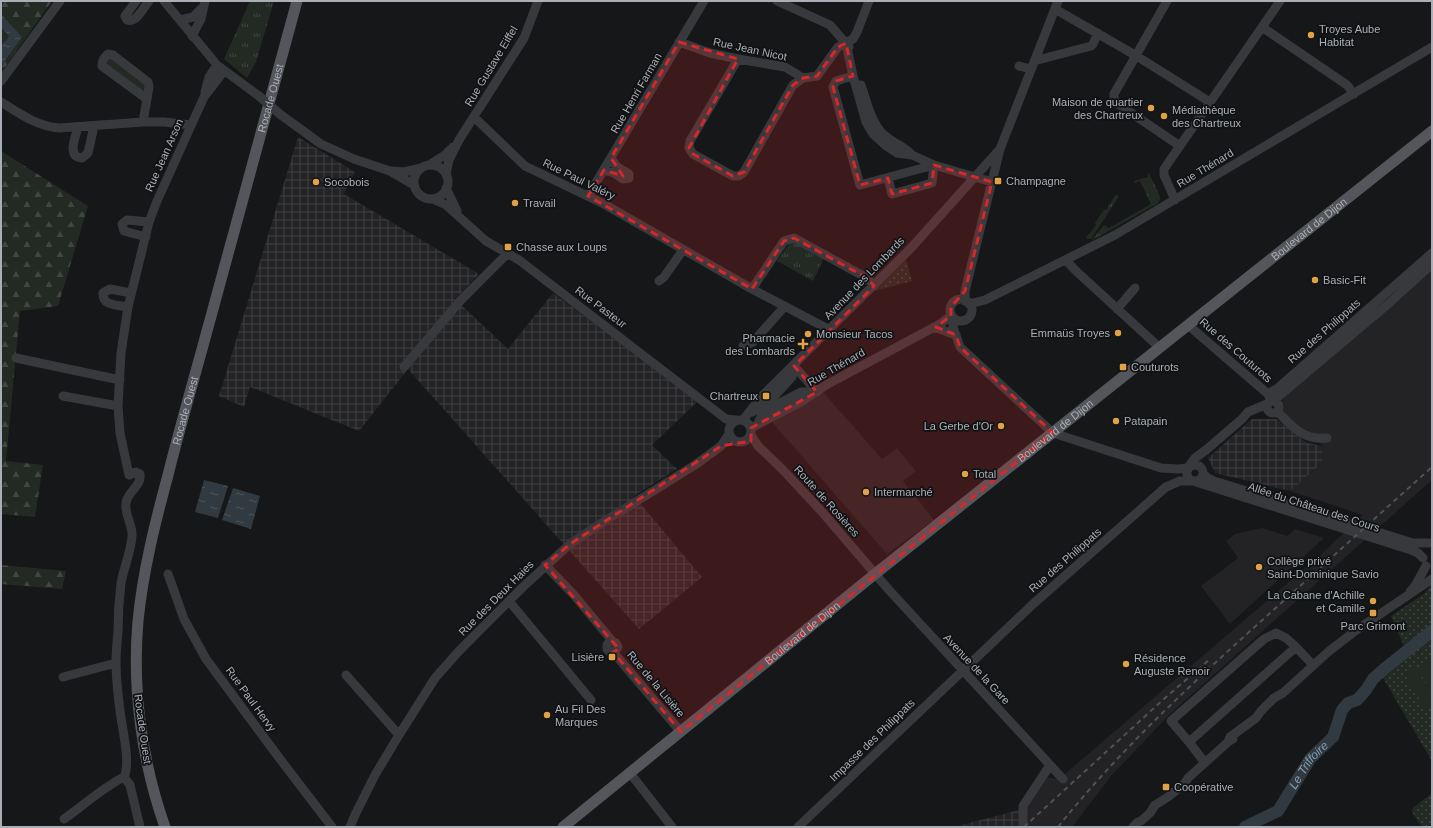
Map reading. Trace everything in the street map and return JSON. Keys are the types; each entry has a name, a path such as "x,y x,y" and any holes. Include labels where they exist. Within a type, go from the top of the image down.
{"main road":[{"name":"Rocade Ouest","path":"165,827 155,798 147,761 139,710 136,667 138,622 148,550 296,1"},
{"name":"Boulevard de Dijon","path":"563,827 875,574 1432,131"},
{"path":"147,761 163,810 171,827"},
{"path":"155,798 158,827"}],"street":[{"path":"1,81 60,1"},
{"path":"136,1 126,16 127,20 134,20 149,1"},
{"path":"164,1 192,36 221,68 321,144 354,159 390,171 414,185 419,194 428,199 439,197 446,188 446,174 439,167 425,167 404,172 390,171"},
{"name":"Rue Gustave Eiffel","path":"446,174 450,160 459,140 524,38 538,1"},
{"name":"Rue Henri Farman","path":"588,196 704,1"},
{"path":"777,1 830,25 846,43 851,50 873,118 882,133 894,143 908,151 912,156"},
{"path":"738,59 690,141 689,148 693,154 733,176 739,176 744,172 793,85 804,78 818,76 838,47 853,39 869,1"},
{"path":"1167,1 1135,54 1114,94 1114,99 1118,104 1180,146"},
{"path":"1176,200 1164,175 1164,169 1280,1"},
{"path":"180,20 193,17 204,4"},
{"path":"192,36 201,19 204,4"},
{"path":"1057,5 1098,34 1135,54 1210,102"},
{"name":"Avenue des Lombards","path":"966,304 965,291 1000,149 1057,5"},
{"path":"1262,26 1347,85 1354,94"},
{"path":"1019,66 1033,65 1091,46 1098,34"},
{"name":"Rue Jean Nicot","path":"679,42 710,53 785,67 804,78"},
{"path":"846,43 853,76 866,122 873,134 885,146 897,153 912,156 934,165 992,182"},
{"name":"Rue Thénard","path":"753,429 787,410 826,385 934,327 955,318 966,320 970,316 966,304 982,300 1115,235 1432,47"},
{"path":"143,122 147,99 149,87 148,82 113,55 108,54 102,61 102,66 147,99"},
{"name":"Rue Jean Arson","path":"116,663 121,582 131,546 132,534 132,526 126,510 126,502 128,496 141,478 140,474 136,472 129,475 120,433 118,406 121,353 128,307 149,222 157,201 190,125 204,97 209,77 221,68"},
{"path":"853,76 836,81 833,87 860,185 934,165"},
{"path":"1,102 36,122 59,128 143,122 164,122 190,125"},
{"name":"Rue Paul Valéry","path":"474,117 525,166 588,196 752,289 830,330"},
{"path":"78,127 72,151 74,155 82,158 88,153 94,126"},
{"name":"Rue Gustave Eiffel","path":"425,167 445,155 459,140"},
{"name":"Avenue des Lombards","path":"794,366 911,248 1000,149"},
{"path":"604,170 614,173 623,179 629,178 630,174 617,166 612,158"},
{"path":"888,178 892,194 932,183 934,165"},
{"path":"414,185 415,176 425,167"},
{"name":"Rue Pasteur","path":"446,188 460,218"},
{"name":"Rue Pasteur","path":"433,199 446,205 486,241 519,260 728,427"},
{"path":"146,237 124,231 122,224 126,220 132,219 149,222"},
{"path":"752,289 784,241 794,238 867,278 874,286"},
{"path":"659,281 664,277 683,250"},
{"path":"404,367 461,300 508,253"},
{"name":"Rue des Philippats","path":"962,671 1032,605 1166,487 1190,475 1194,458 1206,450 1242,419 1258,413 1272,404 1278,388 1432,253"},
{"path":"1066,260 1160,348"},
{"path":"1272,404 1428,270 1432,264"},
{"path":"1117,309 1136,288"},
{"path":"128,307 109,304 105,301 103,293 110,289 131,293"},
{"path":"965,291 975,300 982,300"},
{"path":"966,304 951,307 950,311 955,318 953,327 960,348 1054,432"},
{"path":"743,346 753,342 784,306"},
{"name":"Rue des Couturots","path":"1188,325 1272,404 1297,430 1308,438 1327,438"},
{"path":"934,327 957,338"},
{"path":"16,358 120,380"},
{"path":"742,418 753,429 748,439 740,442 732,439 728,427 742,418 768,403 792,377 794,366"},
{"path":"794,366 816,392"},
{"path":"63,396 118,406"},
{"name":"Rue des Deux Haies","path":"721,446 728,427"},
{"name":"Route de Rosières","path":"753,429 758,446 813,502 875,574"},
{"name":"Allée du Château des Cours","path":"1054,432 1163,469 1178,469 1190,475 1411,550 1418,553 1427,565"},
{"name":"Rue des Deux Haies","path":"350,827 375,775 435,678 459,651 545,565 570,544 695,465 721,446 740,442"},
{"name":"Route de Rosières","path":"740,442 758,446"},
{"path":"1190,475 1201,479 1206,450"},
{"name":"Allée du Château des Cours","path":"1190,475 1197,465 1208,478 1214,481 1413,543 1430,542"},
{"path":"1163,469 1169,474 1170,479 1166,487"},
{"path":"1404,598 1415,586 1427,565 1425,547 1430,542"},
{"name":"Rue de la Lisière","path":"545,565 574,595 616,644 618,647 613,652 681,732"},
{"name":"Rue Paul Hervy","path":"168,574 184,619 206,659 332,827"},
{"name":"Avenue de la Gare","path":"875,574 962,671 1063,779"},
{"path":"1135,825 1150,813 1155,805 1168,797 1185,783 1188,778 1228,742 1230,737 1256,718 1274,698 1283,693 1313,665 1355,631 1432,580"},
{"path":"509,601 591,700"},
{"path":"1205,762 1171,721 1264,639 1276,633 1286,638 1313,665"},
{"path":"1189,742 1296,648"},
{"path":"63,677 116,663 127,762 127,772 124,777 94,795 83,806 64,819"},
{"name":"Impasse des Philippats","path":"798,827 962,671"},
{"path":"346,675 399,735"},
{"path":"1023,827 1023,806 1050,765"},
{"path":"630,773 668,826"},
{"path":"124,777 130,785 140,827"}],"highlighted area":[{"path":"679,42 738,59 689,148 693,154 733,176 744,172 793,85 803,78 817,76 838,47 846,43 853,76 836,81 833,87 860,185 888,178 892,194 932,183 934,165 992,182 965,291 951,307 951,316 936,327 956,335 960,347 1053,433 681,732 613,652 619,649 545,565 570,544 721,446 751,441 751,428 817,392 794,366 874,286 867,278 794,238 784,241 752,289 588,196 604,170 623,176 611,158"}],"shaded area":[{"path":"298,137 355,172 344,194 479,274 455,299 508,349 553,293 699,400 652,445 677,469 634,496 702,577 639,629 408,369 359,431 250,387 244,407 219,396"},
{"path":"1432,261 1432,480 1171,713 1112,775 1072,827 1013,827 1027,808 1046,777 1059,779 1317,558 1363,515 1290,491 1322,463 1323,446 1283,413 1282,393"},
{"path":"823,392 882,459 897,448 916,471 903,481 934,520 887,554 772,422"},
{"path":"1252,419 1276,419 1307,443 1323,446 1322,463 1290,491 1215,473 1208,458"},
{"name":"Collège privé Saint-Dominique Savio","path":"1262,528 1287,536 1295,529 1324,538 1230,624 1201,586 1238,558 1226,541 1235,534"},
{"path":"1027,808 1013,827 954,827"}],"green space":[{"path":"1,1 52,1 1,73"},
{"path":"250,1 274,1 256,62 247,78 224,59"},
{"path":"111,57 144,81 145,89 140,91 106,66 105,61"},
{"path":"1,151 88,206 58,306 20,311 6,461 43,465 35,517 1,514"},
{"path":"1148,173 1160,197 1158,203 1091,241 1104,225 1109,228 1151,204 1140,181 1135,183 1134,181 1148,177"},
{"path":"1116,194 1118,198 1091,239 1086,238 1096,225 1095,223 1104,210 1106,210"},
{"path":"794,242 824,258 813,281 777,261 790,243"},
{"path":"906,259 912,281 874,291"},
{"path":"1,565 66,571 62,589 1,584"},
{"path":"1432,584 1432,761 1380,673 1406,651 1391,616 1425,593"},
{"path":"1432,659 1432,692 1417,668"},
{"path":"1416,668 1432,696 1432,707 1426,711 1405,675"},
{"path":"1432,793 1432,827 1422,827 1412,812 1413,808"}],"water":[{"path":"1,14 22,37 1,66 1,48 9,36 1,27"},
{"path":"204,480 228,486 218,518 195,512"},
{"path":"233,488 260,496 251,529 222,520"}],"waterway":[{"name":"Le Triffoire","path":"1245,827 1278,811 1310,759 1333,737 1342,710 1348,703 1357,700 1373,679 1384,669 1432,631"}],"railway":[{"path":"1058,827 1105,772 1154,721 1232,647 1432,467"},
{"path":"1024,827 1165,698 1209,660"}],"place":[{"name":"Troyes Aube Habitat","path":"1311,35"},
{"name":"Maison de quartier des Chartreux","path":"1151,108"},
{"name":"Médiathèque des Chartreux","path":"1164,116"},
{"name":"Champagne","path":"998,181"},
{"name":"Socobois","path":"316,182"},
{"name":"Travail","path":"515,203"},
{"name":"Chasse aux Loups","path":"508,247"},
{"name":"Basic-Fit","path":"1315,280"},
{"name":"Emmaüs Troyes","path":"1118,333"},
{"name":"Monsieur Tacos","path":"808,334"},
{"name":"Pharmacie des Lombards","path":"803,344"},
{"name":"Couturots","path":"1123,367"},
{"name":"Chartreux","path":"766,396"},
{"name":"Patapain","path":"1116,421"},
{"name":"La Gerbe d'Or","path":"1001,426"},
{"name":"Total","path":"965,474"},
{"name":"Intermarché","path":"866,492"},
{"name":"Collège privé Saint-Dominique Savio","path":"1259,567"},
{"name":"La Cabane d'Achille et Camille","path":"1373,601"},
{"name":"Parc Grimont","path":"1373,613"},
{"name":"Lisière","path":"612,657"},
{"name":"Résidence Auguste Renoir","path":"1126,664"},
{"name":"Au Fil Des Marques","path":"547,715"},
{"name":"Coopérative","path":"1166,787"}]}
